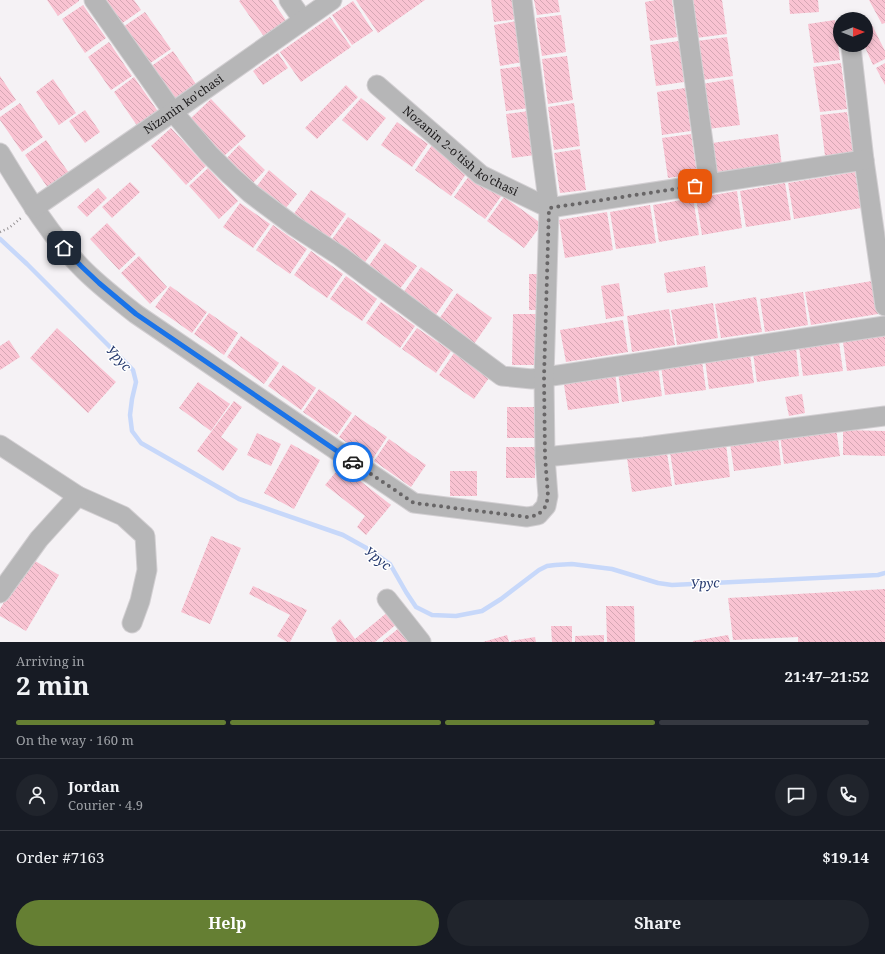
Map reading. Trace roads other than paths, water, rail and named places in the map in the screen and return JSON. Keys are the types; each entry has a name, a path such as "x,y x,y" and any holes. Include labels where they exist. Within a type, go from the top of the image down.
{"street":[{"path":"94,0 173,112 230,175 250,193 294,226 340,256 502,376 532,379 885,326"},
{"path":"289,0 303,20"},
{"name":"Nizanin ko'chasi","path":"34,208 332,0"},
{"path":"0,153 34,208 64,248 99,283 136,314 414,503 527,517 538,515 546,506 548,496 545,456 544,377 549,208 522,0"},
{"path":"683,0 709,184"},
{"path":"852,52 864,160 885,306"},
{"name":"Nozanin 2-o'tish ko'chasi","path":"377,85 481,175 549,208"},
{"path":"549,208 864,160"},
{"path":"545,456 644,447 885,416"},
{"path":"0,445 78,496 124,516 145,536 146,570 140,601 132,623"},
{"path":"0,593 39,539 78,496"},
{"path":"387,599 421,642"}],"waterway":[{"name":"Урус","path":"0,239 133,370 136,382 130,415 132,431 141,443 239,499 343,535 370,550 390,564 416,607 432,615 456,616 482,611 501,599 539,570 547,566 555,565 572,564 612,569 658,583 672,585 878,575 885,573"}]}
